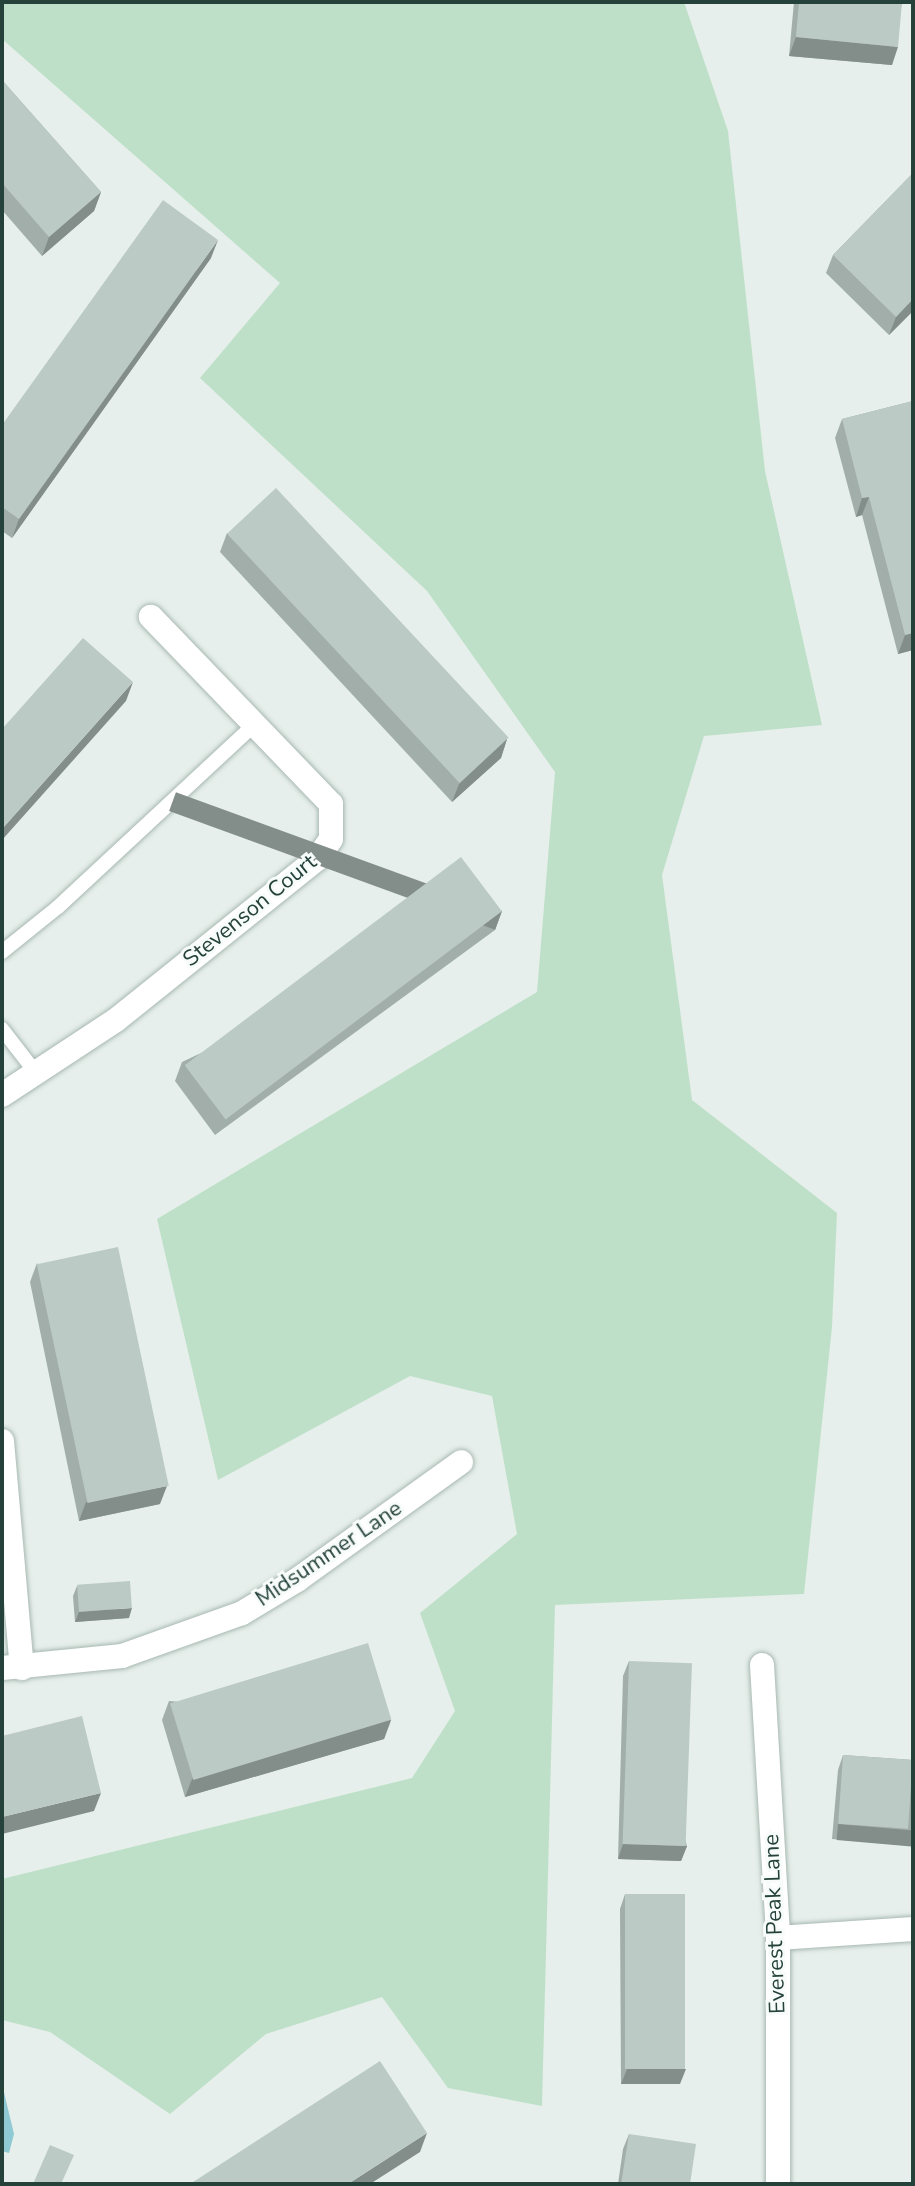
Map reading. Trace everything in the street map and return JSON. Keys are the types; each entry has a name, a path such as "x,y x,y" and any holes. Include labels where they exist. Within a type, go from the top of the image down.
{"street":[{"name":"Stevenson Court","path":"2,1095 116,1020 317,859 331,839 331,804 151,617"},
{"path":"2,1441 12,1668"},
{"name":"Midsummer Lane","path":"12,1668 122,1656 242,1613 297,1580 461,1462"},
{"name":"Everest Peak Lane","path":"762,1665 778,1938 778,2184"},
{"path":"778,1938 913,1929"}],"lane":[{"path":"2,952 58,907 254,725"},
{"path":"2,1029 36,1073"}],"green space":[{"path":"2,2 684,2 728,131 765,471 822,725 704,736 662,875 692,1100 837,1213 832,1327 804,1594 555,1605 542,2106 448,2088 382,1997 266,2034 170,2114 50,2032 2,2020 2,1879 412,1778 455,1711 420,1613 517,1534 492,1396 410,1376 218,1480 157,1219 537,992 555,772 427,591 200,378 280,283 2,39"}],"water":[{"path":"2,2084 14,2134 9,2153 2,2151"}],"building":[{"path":"799,2 902,2 898,47 796,37"},
{"path":"2,80 101,192 49,237 2,183"},
{"path":"913,173 913,299 896,317 833,255"},
{"path":"163,200 218,240 19,519 2,507 2,425"},
{"path":"913,401 913,633 905,635 869,497 862,498 842,419"},
{"path":"276,488 509,737 460,783 227,534"},
{"path":"83,638 133,682 2,829 2,729"},
{"path":"461,857 502,911 226,1120 185,1065"},
{"path":"118,1247 169,1486 88,1503 37,1264"},
{"path":"130,1581 132,1608 79,1612 77,1585"},
{"path":"368,1643 391,1720 193,1780 170,1704"},
{"path":"629,1661 692,1663 686,1846 623,1844"},
{"path":"82,1716 101,1793 2,1817 2,1736"},
{"path":"843,1755 913,1760 908,1829 838,1824"},
{"path":"625,1894 685,1894 685,2069 625,2069"},
{"path":"380,2061 427,2133 348,2184 190,2184"},
{"path":"629,2134 696,2144 690,2184 621,2184"},
{"path":"50,2145 74,2155 61,2184 33,2184"}]}
